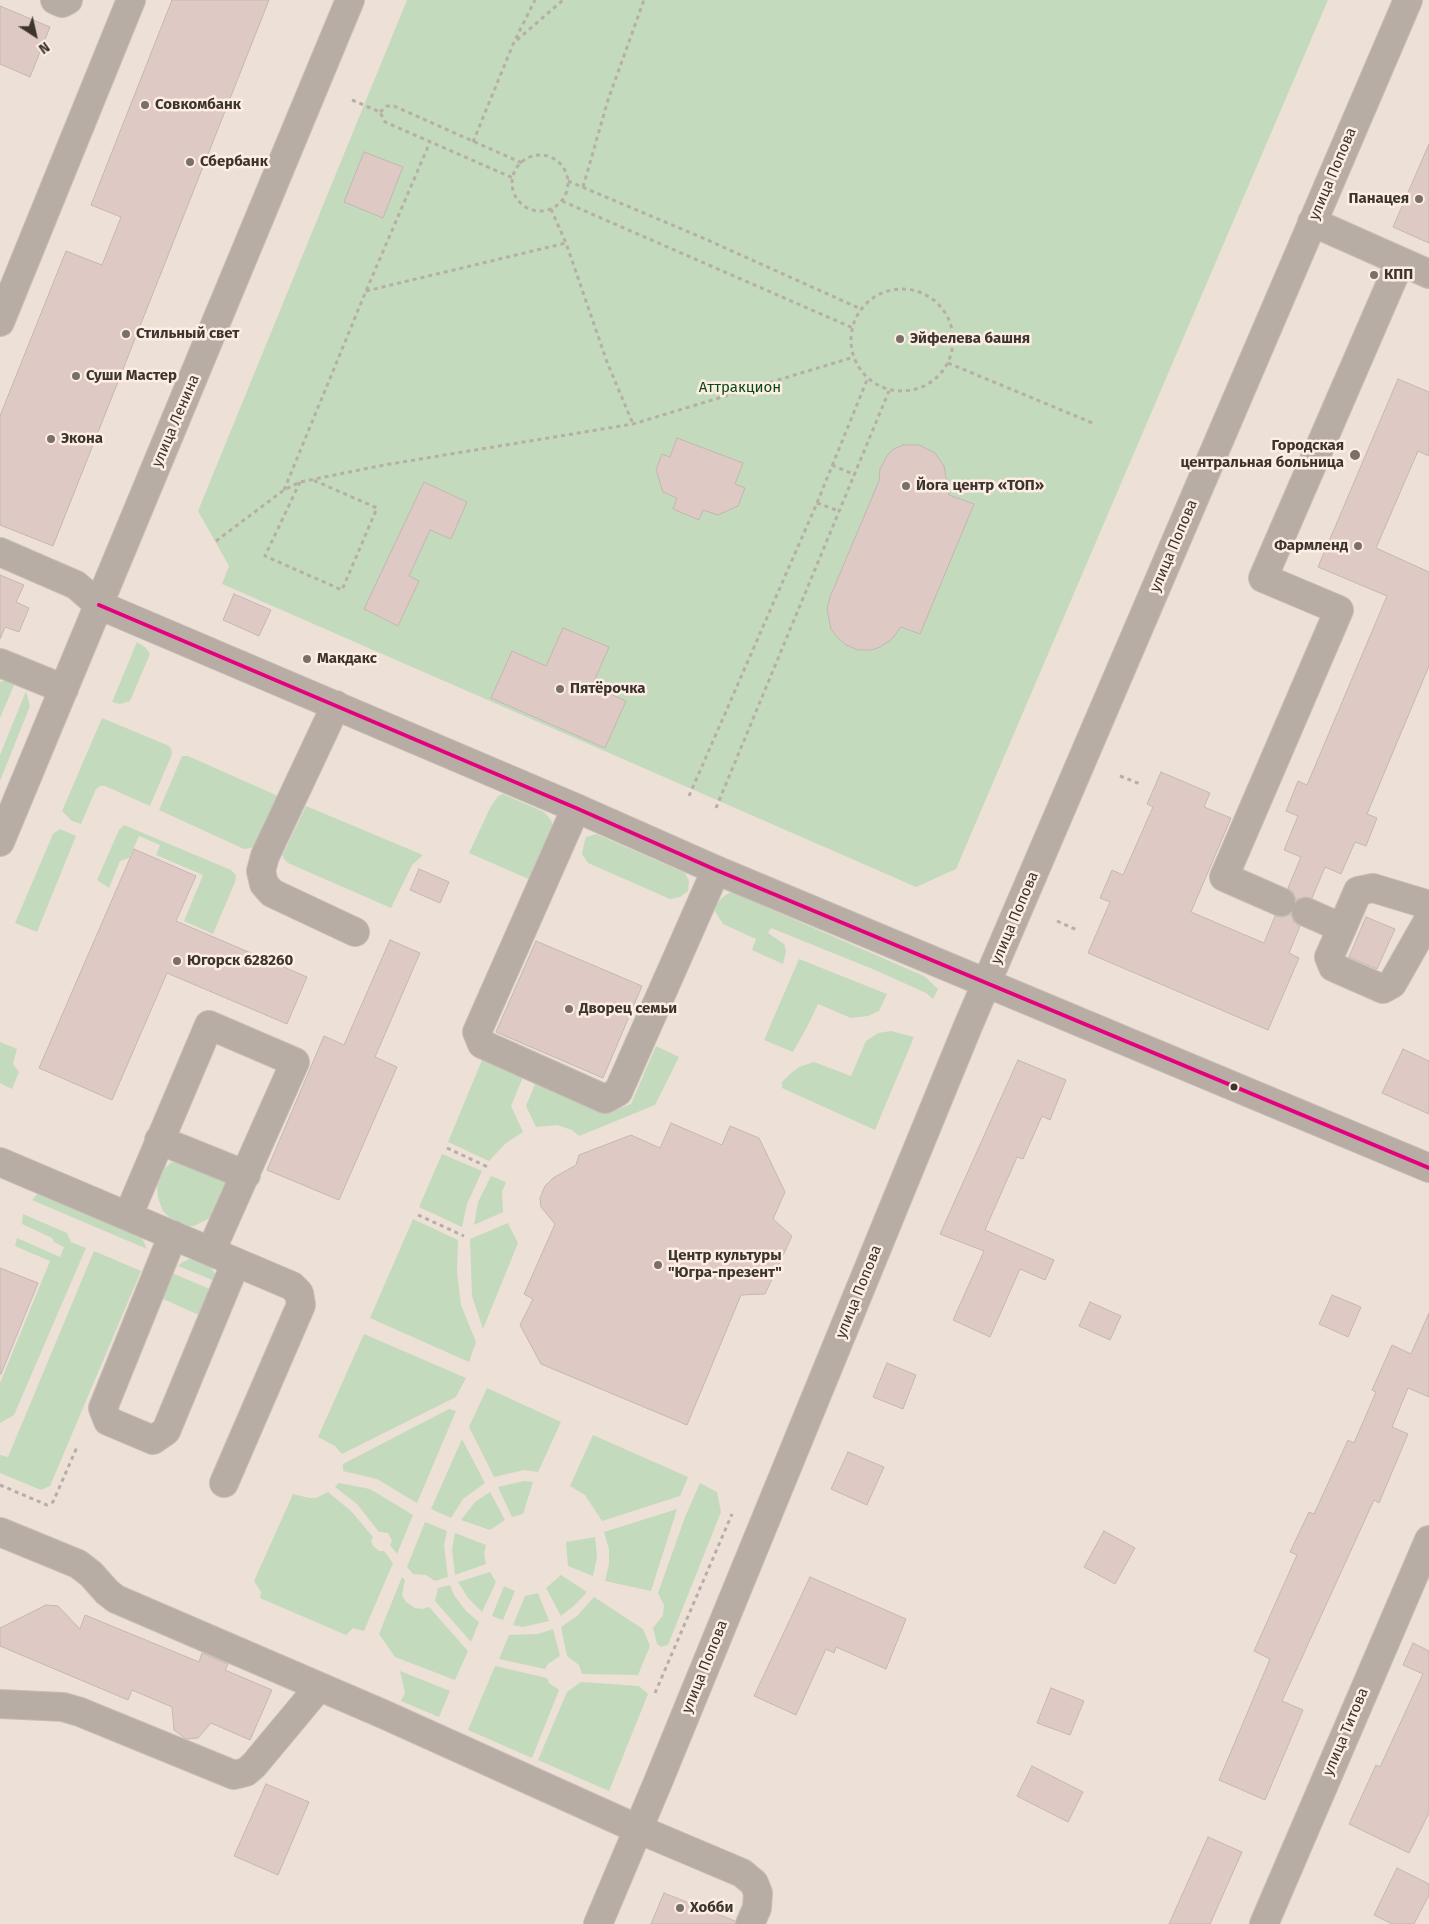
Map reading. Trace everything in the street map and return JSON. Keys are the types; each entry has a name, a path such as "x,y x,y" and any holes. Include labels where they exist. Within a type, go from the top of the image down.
{"street":[{"path":"55,0 62,3 68,0"},
{"path":"0,322 131,0"},
{"name":"улица Ленина","path":"1,837 350,0"},
{"name":"улица Попова","path":"598,1924 987,984 1408,0"},
{"path":"1312,222 1429,274"},
{"path":"1342,928 1224,877 1339,610 1263,578 1400,262"},
{"path":"0,552 76,585 99,605 576,808 716,870 1429,1168"},
{"path":"0,663 64,689"},
{"path":"336,705 266,856 261,871 264,884 272,893 355,932"},
{"path":"576,808 477,1032 482,1044 605,1098 618,1092 716,870"},
{"path":"1429,905 1373,888 1358,891 1328,957 1333,967 1384,989 1392,984 1429,919"},
{"path":"128,1216 209,1025 296,1062 211,1251"},
{"path":"159,1140 246,1175"},
{"path":"0,1162 292,1286 299,1293 301,1305 224,1483"},
{"path":"173,1235 103,1408 108,1421 152,1440 166,1431 236,1262"},
{"path":"0,1532 78,1564 91,1574 106,1592 116,1599 742,1873 754,1883 758,1893 757,1908 750,1924"},
{"name":"улица Титова","path":"1264,1924 1429,1540"},
{"path":"0,1704 63,1707 234,1775 246,1772 254,1764 320,1687"}],"path":[{"path":"473,142 514,42 535,0"},
{"path":"514,42 564,0"},
{"path":"583,187 608,100 644,0"},
{"path":"352,100 380,112 385,122 513,178"},
{"path":"380,112 387,106 394,106 522,163"},
{"path":"284,490 430,142"},
{"path":"538,156 555,159 566,173 568,181 568,188 562,200 551,209 534,210 520,202 515,195 513,178 516,170 522,163 529,158 538,156"},
{"path":"568,181 861,309"},
{"path":"562,200 853,328"},
{"path":"551,209 566,244 607,362 634,424"},
{"path":"366,291 566,244"},
{"path":"896,289 910,289 929,296 944,310 951,323 954,336 953,350 948,363 930,384 917,389 889,391 867,380 859,369 854,357 851,338 861,309 871,299 896,289"},
{"path":"216,541 284,490 300,482 384,465 634,424 854,357"},
{"path":"948,363 1094,424"},
{"path":"689,796 817,503 867,380"},
{"path":"716,808 889,391"},
{"path":"832,465 855,475"},
{"path":"300,482 265,556 342,590 377,508 312,480"},
{"path":"817,503 839,511"},
{"path":"1120,776 1140,784"},
{"path":"1057,921 1077,930"},
{"path":"447,1148 490,1168"},
{"path":"418,1215 464,1236"},
{"path":"0,1485 47,1505 53,1502 77,1447"},
{"path":"655,1693 732,1514"}],"green space":[{"name":"Аттракцион","path":"407,0 1328,0 956,869 916,887 222,584 229,566 198,511"},
{"path":"137,642 146,648 150,654 130,701 120,704 112,702"},
{"path":"6,680 15,683 0,718 0,682"},
{"path":"26,691 30,706 0,781 0,755"},
{"path":"102,718 167,745 171,748 172,754 150,806 105,786 100,786 96,789 81,824 72,821 62,811"},
{"path":"182,756 188,756 278,796 258,845 244,849 159,810"},
{"path":"503,794 544,812 551,820 554,829 531,880 469,853 491,806 498,796"},
{"path":"306,806 423,855 412,865 391,908 288,863 283,858 283,854"},
{"path":"124,825 231,870 236,875 235,882 213,934 184,921 203,875 156,855 160,845 139,836 129,858 120,861 109,888 97,880 119,830"},
{"path":"60,829 76,836 37,932 15,923 53,834"},
{"path":"596,834 685,873 689,881 688,891 680,897 670,899 588,863 582,854 584,844 586,837"},
{"path":"731,892 924,976 938,989 933,999 926,993 875,970 771,928 768,933 784,944 786,951 783,964 752,950 756,939 723,924 715,911 716,905 720,900"},
{"path":"799,959 887,994 879,1011 868,1016 851,1018 818,1004 793,1052 764,1040"},
{"path":"891,1031 914,1037 875,1130 782,1088 782,1082 790,1074 799,1067 814,1062 851,1076 866,1041 878,1033"},
{"path":"0,1042 17,1049 13,1064 19,1072 12,1089 0,1083"},
{"path":"656,1046 679,1057 655,1105 579,1136 572,1130 557,1125 536,1127 526,1106 535,1084 606,1114 631,1104"},
{"path":"482,1060 523,1077 511,1106 523,1132 506,1143 489,1161 448,1142"},
{"path":"442,1154 482,1171 467,1204 462,1227 419,1207"},
{"path":"172,1162 202,1164 224,1174 230,1189 223,1206 208,1219 194,1226 188,1226 170,1218 163,1211 158,1198 157,1185 165,1168"},
{"path":"491,1176 506,1182 502,1192 503,1212 474,1225 478,1202"},
{"path":"38,1193 136,1233 142,1238 147,1249 32,1200"},
{"path":"23,1214 67,1233 71,1242 86,1248 14,1415 0,1423 0,1383 50,1261 15,1246 17,1238 60,1257 64,1247 54,1242 52,1238 22,1224"},
{"path":"413,1219 458,1240 457,1272 461,1305 476,1342 469,1362 370,1318"},
{"path":"508,1223 518,1243 483,1329 472,1296 470,1239"},
{"path":"94,1251 141,1271 50,1486 41,1490 0,1473 0,1455 8,1457"},
{"path":"190,1259 211,1267 215,1274 215,1281 178,1266"},
{"path":"172,1273 212,1290 201,1316 161,1298"},
{"path":"364,1334 466,1378 456,1397 342,1454 335,1446 318,1437"},
{"path":"487,1388 561,1422 538,1472 524,1470 494,1477 469,1427"},
{"path":"449,1409 456,1411 417,1503 377,1479 343,1471 343,1464"},
{"path":"593,1435 688,1477 680,1496 602,1521 585,1495 570,1486"},
{"path":"462,1439 485,1483 463,1499 451,1518 431,1509"},
{"path":"524,1481 533,1482 523,1514 512,1517 498,1487"},
{"path":"339,1483 370,1489 413,1515 397,1554 390,1545 392,1541 388,1533 379,1532 357,1504 335,1487"},
{"path":"700,1483 717,1492 721,1512 668,1645 661,1647 657,1644 653,1628 663,1615 664,1605 658,1593 685,1517"},
{"path":"328,1492 351,1511 373,1537 371,1541 373,1546 379,1551 384,1551 393,1563 364,1631 353,1628 346,1635 260,1598 261,1592 254,1581 293,1494 316,1498"},
{"path":"490,1492 505,1520 490,1530 461,1520 475,1502"},
{"path":"677,1509 651,1591 605,1581 609,1564 609,1549 604,1532"},
{"path":"425,1522 447,1531 444,1545 448,1577 435,1581 426,1575 413,1574 407,1567"},
{"path":"455,1533 486,1545 484,1554 486,1564 455,1575 452,1549"},
{"path":"595,1537 597,1557 593,1576 568,1566 566,1542"},
{"path":"490,1572 496,1582 482,1612 468,1598 458,1582"},
{"path":"561,1575 587,1592 561,1616 546,1588"},
{"path":"402,1577 405,1580 402,1595 406,1602 415,1608 429,1607 468,1651 455,1680 395,1657 379,1634"},
{"path":"450,1585 454,1595 466,1611 479,1622 471,1642 435,1601 438,1588"},
{"path":"504,1586 515,1591 503,1620 492,1616"},
{"path":"538,1593 549,1621 523,1627 513,1625 525,1596"},
{"path":"594,1597 643,1629 650,1646 638,1675 582,1674 579,1665 567,1656 561,1627 577,1616"},
{"path":"553,1629 560,1656 548,1664 545,1669 499,1659 509,1635 538,1634"},
{"path":"495,1666 547,1678 549,1683 559,1690 532,1758 468,1730"},
{"path":"400,1671 450,1691 439,1717 401,1701 405,1693"},
{"path":"581,1682 639,1686 648,1694 609,1791 538,1760 567,1692"}],"building":[{"path":"172,0 269,0 53,546 0,525 0,416 66,251 102,265 121,217 91,205"},
{"path":"0,6 50,27 30,77 0,64"},
{"path":"1429,144 1429,243 1393,227"},
{"path":"364,152 403,167 383,218 344,202"},
{"path":"1398,379 1429,392 1429,456 1418,451 1376,548 1429,572 1429,666 1367,814 1377,818 1366,846 1355,842 1341,874 1325,867 1312,898 1304,897 1296,900 1293,892 1288,888 1301,857 1284,850 1298,816 1286,811 1298,781 1307,785 1387,596 1318,567"},
{"path":"677,438 743,463 735,484 745,488 738,506 718,515 703,510 699,520 673,509 677,498 663,492 656,470 662,454 670,457"},
{"path":"903,445 919,445 935,453 944,466 949,495 974,504 920,634 901,627 891,640 880,647 872,650 858,650 846,645 836,636 831,629 827,609 830,597 879,481 880,469 892,450"},
{"path":"424,482 467,502 451,539 430,530 409,576 419,581 398,626 364,609"},
{"path":"0,575 24,585 16,602 29,608 19,632 5,627 0,639"},
{"path":"234,594 271,610 259,636 223,620"},
{"path":"563,628 609,647 592,686 626,701 605,748 491,698 512,651 546,666"},
{"path":"1161,772 1210,793 1204,807 1231,818 1191,912 1264,943 1275,916 1283,917 1291,914 1294,922 1300,926 1289,953 1299,958 1268,1030 1088,953 1110,902 1100,898 1112,870 1123,875 1153,807 1147,804"},
{"name":"Югорск 628260","path":"134,849 196,876 176,921 307,977 287,1024 167,973 112,1100 39,1068"},
{"path":"419,869 449,882 440,903 410,890"},
{"path":"1366,917 1395,929 1377,969 1349,957"},
{"path":"390,940 420,953 375,1057 397,1067 339,1200 267,1170 324,1036 344,1045"},
{"name":"Дворец семьи","path":"536,941 642,986 603,1078 496,1032"},
{"path":"1403,1049 1429,1061 1429,1114 1382,1093"},
{"path":"1018,1060 1066,1080 1050,1120 1042,1116 1023,1159 1017,1157 985,1230 1054,1260 1045,1280 1020,1269 990,1337 953,1320 984,1251 940,1234"},
{"name":"Центр культуры \"Югра-презент\"","path":"671,1123 722,1145 730,1126 759,1138 785,1192 773,1219 792,1236 765,1294 741,1295 687,1425 541,1364 520,1325 533,1299 524,1294 555,1224 541,1207 540,1198 545,1186 553,1178 576,1165 579,1155 631,1135 660,1148"},
{"path":"0,1268 38,1283 1,1374 0,1374"},
{"path":"1332,1295 1361,1307 1348,1337 1319,1324"},
{"path":"1090,1302 1121,1316 1110,1340 1079,1326"},
{"path":"1429,1313 1429,1397 1408,1388 1392,1427 1408,1434 1379,1503 1374,1500 1282,1701 1303,1710 1265,1800 1219,1780 1270,1659 1254,1651 1297,1555 1290,1552 1309,1512 1314,1514 1348,1440 1354,1443 1376,1392 1372,1390 1392,1345 1411,1354"},
{"path":"887,1363 916,1375 903,1409 873,1397"},
{"path":"848,1452 884,1467 867,1505 831,1489"},
{"path":"1104,1531 1135,1548 1115,1584 1084,1567"},
{"path":"810,1577 906,1619 886,1669 836,1647 834,1653 826,1649 796,1715 754,1696"},
{"path":"46,1605 58,1606 80,1629 85,1615 199,1662 202,1653 228,1664 225,1670 272,1690 250,1740 211,1723 198,1738 186,1739 174,1730 172,1707 132,1690 128,1700 0,1646 0,1628"},
{"path":"1413,1643 1429,1651 1429,1813 1409,1853 1349,1824 1376,1765 1380,1767 1423,1674 1403,1665"},
{"path":"1051,1688 1084,1701 1070,1735 1037,1723"},
{"path":"1032,1766 1083,1792 1068,1822 1017,1796"},
{"path":"266,1784 309,1802 278,1875 234,1856"},
{"path":"1208,1837 1242,1852 1210,1924 1169,1924"},
{"path":"1397,1868 1429,1884 1429,1895 1414,1924 1392,1924 1374,1915"},
{"name":"Хобби","path":"664,1893 735,1921 735,1924 651,1924"}],"transit line":[{"path":"99,605 576,808 716,870 1429,1168"}],"place":[{"name":"Совкомбанк","path":"145,105"},
{"name":"Сбербанк","path":"190,162"},
{"name":"Панацея","path":"1419,199"},
{"name":"КПП","path":"1374,275"},
{"name":"Стильный свет","path":"126,334"},
{"name":"Эйфелева башня","path":"900,339"},
{"name":"Суши Мастер","path":"76,376"},
{"name":"Экона","path":"51,439"},
{"name":"Городская центральная больница","path":"1355,455"},
{"name":"Йога центр «ТОП»","path":"906,486"},
{"name":"Фармленд","path":"1358,546"},
{"name":"Макдакс","path":"307,659"},
{"name":"Пятёрочка","path":"560,689"},
{"name":"Югорск 628260","path":"177,961"},
{"name":"Дворец семьи","path":"569,1009"},
{"name":"Центр культуры \"Югра-презент\"","path":"658,1265"},
{"name":"Хобби","path":"680,1908"}]}
